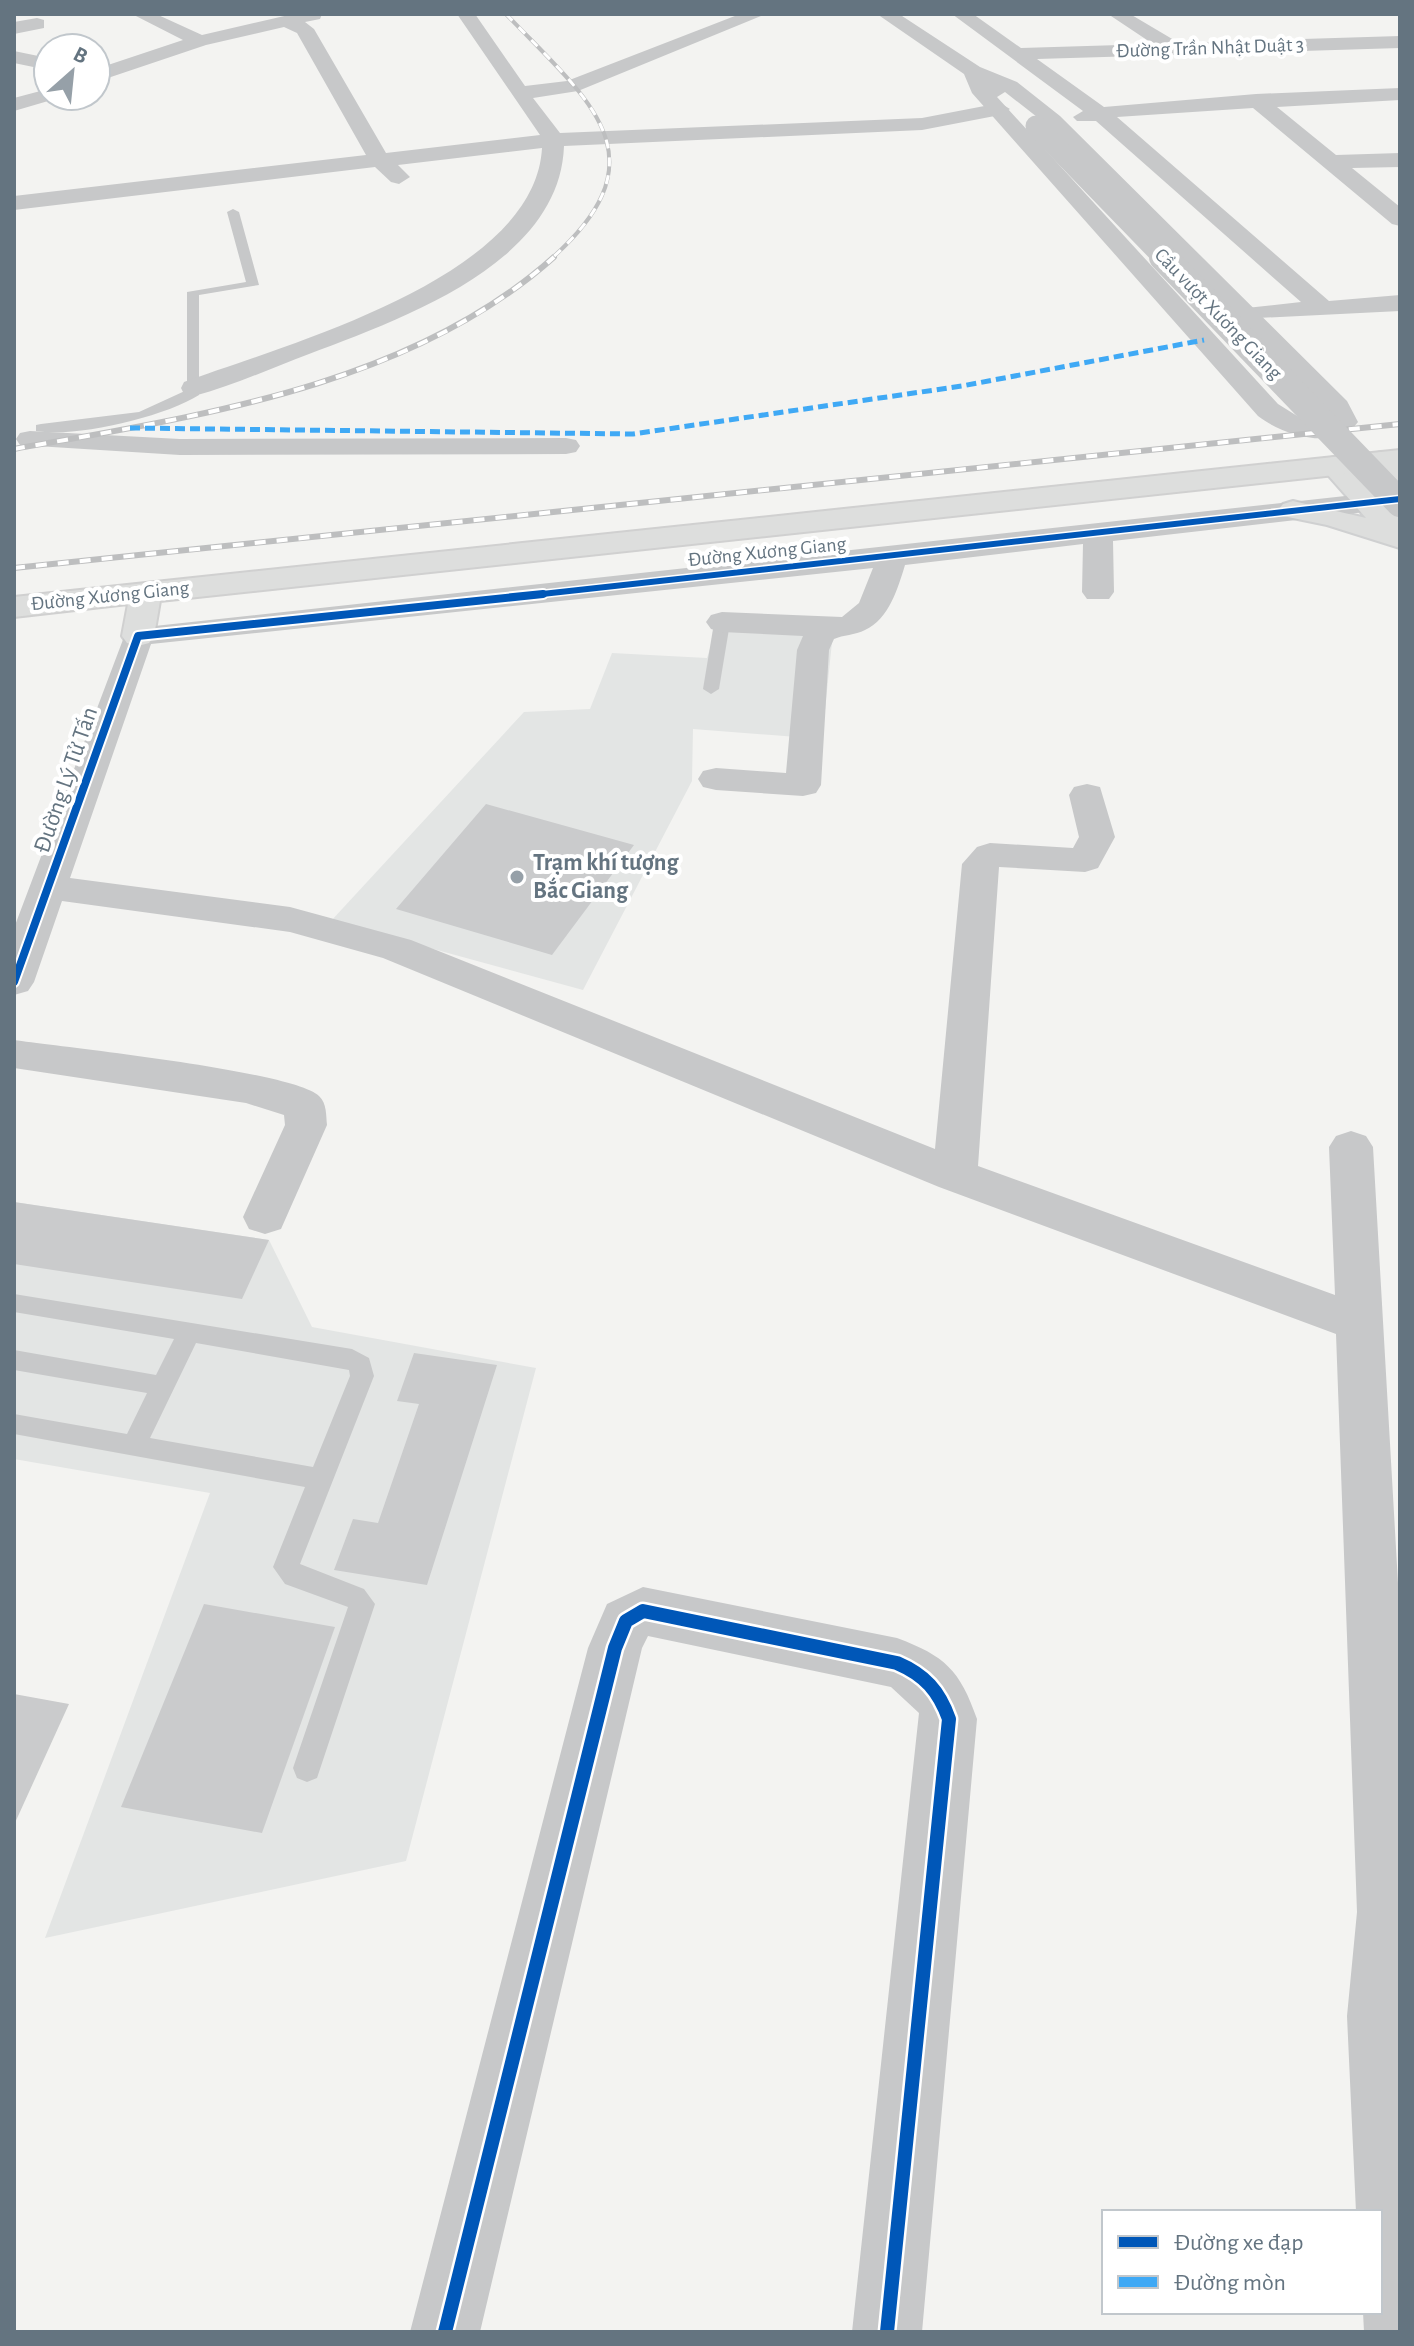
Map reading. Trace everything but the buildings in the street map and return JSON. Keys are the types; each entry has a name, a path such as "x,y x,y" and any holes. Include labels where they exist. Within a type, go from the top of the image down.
{"main road":[{"name":"Đường Xương Giang","path":"14,607 1334,466 1394,467"},
{"path":"1334,466 1399,533"},
{"path":"1293,510 1399,533"},
{"path":"138,636 146,592"}],"street":[{"path":"141,14 200,41"},
{"path":"112,71 200,41 316,14"},
{"path":"194,388 336,333 450,283 502,246 537,203 552,166 553,140 466,14"},
{"path":"519,93 571,87 757,14"},
{"path":"886,14 973,71 1010,86 1044,123 1246,314 1337,407 1344,416 1339,427 1299,428 1284,424 1183,318 979,89 973,71"},
{"path":"961,14 1103,116 1320,306"},
{"path":"1117,14 1175,49"},
{"path":"286,21 304,29 379,159 402,180"},
{"path":"14,28 37,24"},
{"path":"1328,24 1350,44"},
{"path":"112,58 162,39 173,29"},
{"name":"Đường Trần Nhật Duật 3","path":"1020,54 1400,42"},
{"path":"1044,123 1103,116 1148,118 1400,94"},
{"path":"1265,107 1400,107"},
{"path":"1265,107 1400,219"},
{"path":"14,203 553,140 922,124 1000,109"},
{"name":"Cầu vượt Xương Giang","path":"1044,123 1400,501"},
{"path":"1334,162 1400,160"},
{"path":"1183,318 1320,306 1400,303"},
{"path":"14,465 25,434 180,447 566,446"},
{"name":"Đường Xương Giang","path":"138,636 740,574 1293,510 1400,501"},
{"path":"1098,533 1098,592"},
{"path":"740,574 722,625 826,628 852,625 861,619 875,602 892,557"},
{"path":"716,779 803,785 813,650 818,635 826,628"},
{"name":"Đường Lý Tử Tấn","path":"14,982 138,636"},
{"path":"955,1175 981,864 990,855 1085,860 1097,837 1087,795"},
{"path":"50,887 290,920 397,949 955,1175 1359,1323"},
{"path":"14,1054 246,1088 287,1098 304,1107 306,1125 265,1217"},
{"path":"1351,1147 1387,1912 1378,1964 1377,2024 1399,2332"},
{"path":"445,2332 615,1648 626,1621 643,1611 897,1663 921,1672 944,1703 949,1719 887,2332"}],"lane":[{"path":"25,434 142,414 179,404 194,392 193,292 253,285 233,212"},
{"path":"711,689 722,625"},
{"path":"14,1303 352,1359 360,1365 362,1376 286,1567 294,1576 355,1597 362,1604 307,1768"},
{"path":"134,1446 189,1332"},
{"path":"14,1360 163,1386"},
{"path":"14,1424 321,1479"}],"shaded area":[{"path":"718,624 811,630 832,642 822,739 693,729 692,781 583,990 331,921 524,712 590,709 612,653 707,658"},
{"path":"14,1202 269,1240 312,1327 536,1368 406,1861 45,1938 210,1493 14,1459"}],"railway":[{"path":"506,14 587,102 603,130 609,159 604,189 586,222 551,259"},
{"path":"14,449 228,408 368,366 435,337 497,301 554,257"},
{"path":"14,568 1400,424"}],"marked path":[{"path":"130,428 633,434 962,386 1204,340"}],"cycle path":[{"path":"14,982 138,636 892,557 1400,499"},
{"path":"445,2332 615,1648 626,1621 643,1611 897,1663 924,1677 941,1699 949,1719 887,2332"}],"place":[{"name":"Trạm khí tượng Bắc Giang","path":"517,877"}]}
